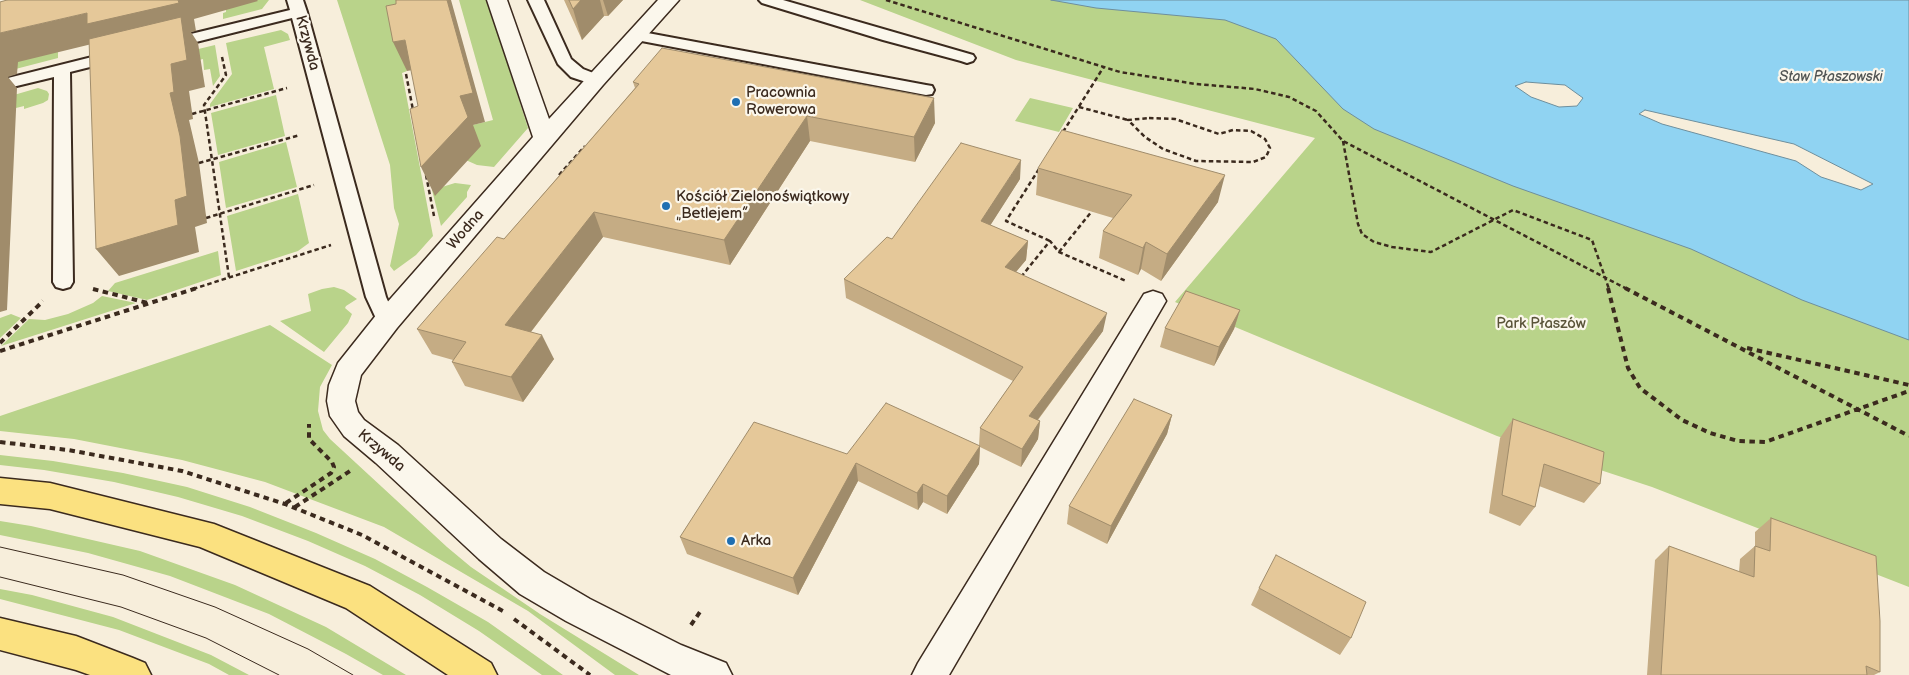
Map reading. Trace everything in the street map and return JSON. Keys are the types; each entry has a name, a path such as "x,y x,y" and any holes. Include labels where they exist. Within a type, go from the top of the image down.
{"main road":[{"path":"0,491 50,496 203,534 358,597 479,675"},
{"path":"0,634 76,653 133,675"}],"street":[{"path":"498,0 545,138"},
{"name":"Wodna","path":"387,322 595,80 669,0"},
{"path":"930,675 1142,292"},
{"name":"Krzywda","path":"387,322 348,371 343,385 341,401 345,416 354,428 382,450 490,549 532,583 586,615 670,658 714,675"}],"lane":[{"path":"536,0 564,61 577,73 595,80"},
{"path":"767,0 889,37 968,58"},
{"path":"154,47 218,32 297,6"},
{"name":"Krzywda","path":"297,6 376,297 387,322"},
{"path":"637,36 926,90"},
{"path":"0,85 136,51"},
{"path":"62,68 63,282"}],"path":[{"path":"886,0 1103,68 1196,84 1255,89 1289,97 1316,111 1343,141 1742,347 1909,436"},
{"path":"218,32 226,75 204,105 204,111 230,277"},
{"path":"1058,140 1103,68"},
{"path":"406,74 413,113"},
{"path":"192,114 317,80"},
{"path":"1079,107 1128,120 1149,118 1174,119 1218,134 1233,130 1251,131 1265,139 1270,148 1266,157 1253,162 1196,161 1163,149 1145,137 1128,120"},
{"path":"199,164 330,126"},
{"path":"1343,141 1358,224 1362,234 1374,242 1392,247 1431,252 1514,210 1592,240 1606,278 1628,368 1640,388 1682,420 1710,433 1738,441 1765,442 1909,391"},
{"path":"556,179 589,142"},
{"path":"1042,164 1006,222 1050,241 1059,252 1142,292"},
{"path":"425,171 434,219"},
{"path":"206,218 344,176"},
{"path":"1059,252 1092,211"},
{"path":"0,351 360,236"},
{"path":"1019,279 1050,241"},
{"path":"0,343 63,282 149,303"},
{"path":"1742,347 1909,385"},
{"path":"285,504 331,473 334,467 332,462 309,439 309,416"},
{"path":"0,442 68,450 182,471 285,504 362,536 505,612"},
{"path":"294,508 382,450"},
{"path":"513,618 590,675"}],"green space":[{"path":"250,0 269,0 262,9 223,19 223,13 226,12 226,8"},
{"path":"337,0 402,0 399,34 407,71 402,73 433,236 416,255 394,271 390,266 399,224 394,208 390,165"},
{"path":"459,0 487,0 528,128 494,167 477,165 468,161 432,135 493,120"},
{"name":"Park Płaszów","path":"860,0 1272,0 1909,320 1909,587 1652,487 1497,436 1175,302 1315,138 1016,60"},
{"path":"281,30 288,34 290,40 264,47 274,89 210,107 210,104 232,74 226,43"},
{"path":"215,45 220,76 213,86 210,69 204,70 203,59 171,67 161,58"},
{"path":"58,46 58,58 4,72 4,62"},
{"path":"38,88 47,91 49,94 48,100 24,109 24,106 0,112 0,99"},
{"path":"276,95 285,136 218,155 211,113"},
{"path":"1030,98 1073,108 1059,132 1015,121"},
{"path":"286,142 297,187 226,208 219,162"},
{"path":"455,183 471,185 467,192 467,197 441,226 432,190"},
{"path":"298,194 309,243 298,251 236,271 227,216"},
{"path":"218,251 221,275 147,300 108,291 115,283"},
{"path":"334,287 344,290 357,299 346,306 345,308 352,314 348,323 324,352 280,321 311,311 308,294"},
{"path":"102,296 136,303 1,346 29,319 45,320 68,314 93,303"},
{"path":"11,314 21,318 0,338 0,318"},
{"path":"270,325 332,365 320,387 318,411 323,430 330,439 471,567 540,614 639,675 615,675 528,611 384,527 265,482 182,460 74,439 0,431 0,416"},
{"path":"0,455 53,461 123,473 187,487 250,507 375,559 488,622 563,675 542,675 479,631 420,595 365,566 308,541 242,516 178,497 114,482 44,470 0,465"},
{"path":"0,521 31,526 140,551 235,585 326,627 406,675 383,675 269,614 170,576 88,553 0,535"},
{"path":"0,589 32,595 113,617 211,655 249,675 229,675 209,664 119,630 0,599"}],"water":[{"name":"Staw Płaszowski","path":"1051,0 1909,0 1909,340 1802,300 1691,249 1513,186 1374,129 1343,109 1276,39 1225,20 1096,8","holes":["1526,82 1565,85 1583,98 1577,106 1559,107 1531,97 1515,86","1645,110 1794,144 1873,184 1861,190 1821,177 1796,161 1662,124 1639,114"]}],"building":[{"path":"7,0 178,0 179,3 87,24 87,13 0,33 0,2"},
{"path":"396,0 447,0 473,93 460,96 468,117 421,167 410,109 418,106 405,40 393,42 386,6 396,4"},
{"path":"569,0 581,0 573,9"},
{"path":"181,17 187,60 171,64 174,92 170,93 180,136 187,196 175,200 178,225 96,249 89,39"},
{"path":"662,48 934,98 914,137 807,116 724,240 594,212 505,325 542,335 511,377 452,362 466,342 417,329 497,237 504,239 568,166 639,84 633,82"},
{"path":"1062,130 1225,175 1167,254 1146,242 1143,248 1103,231 1132,195 1038,168"},
{"path":"961,143 1021,160 981,221 1028,241 1005,267 1107,313 1029,416 1040,421 1022,449 980,428 1023,367 844,279 887,237 892,239"},
{"path":"1186,291 1240,310 1219,347 1165,328"},
{"path":"1134,399 1172,415 1111,526 1069,506"},
{"path":"886,403 980,446 947,496 923,484 917,493 856,463 793,578 680,537 754,422 847,454"},
{"path":"1513,419 1604,452 1600,484 1544,464 1535,507 1502,495"},
{"path":"1771,518 1876,556 1880,621 1880,672 1866,666 1867,675 1661,675 1669,546 1754,577 1755,546 1770,551"},
{"path":"1276,555 1366,602 1351,638 1259,588"}],"tram line":[{"path":"0,547 123,575 215,607 308,649 353,675"},
{"path":"0,577 121,607 206,638 279,675"}],"place":[{"name":"Pracownia Rowerowa","path":"736,102"},
{"name":"Kościół Zielonoświątkowy „Betlejem”","path":"666,206"},
{"name":"Arka","path":"731,541"}]}
